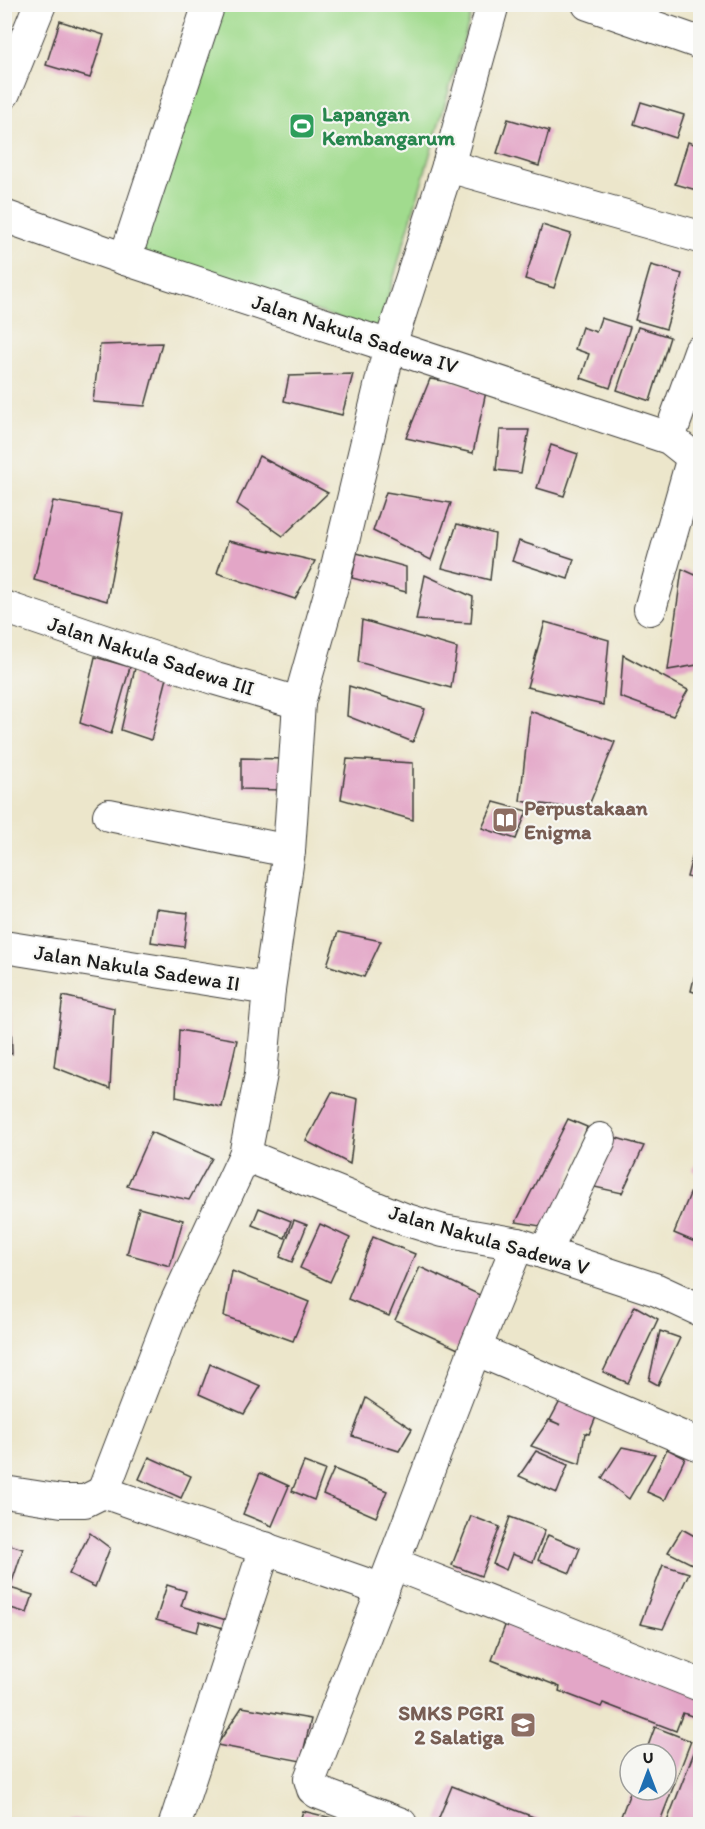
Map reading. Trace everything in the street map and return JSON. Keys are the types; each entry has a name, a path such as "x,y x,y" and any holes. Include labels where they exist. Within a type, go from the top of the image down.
{"street":[{"path":"4,93 40,4"},
{"path":"125,259 209,4"},
{"path":"4,1492 62,1501 85,1501 103,1492 174,1307 245,1155 261,1074 269,988 289,851 299,703 334,579 390,345 448,166 493,4"},
{"path":"588,4 700,43"},
{"path":"448,166 700,237"},
{"name":"Jalan Nakula Sadewa IV","path":"4,216 125,259 669,438 697,459"},
{"path":"669,438 700,351"},
{"path":"650,609 697,459"},
{"name":"Jalan Nakula Sadewa III","path":"4,607 216,679 299,703"},
{"path":"109,815 289,851"},
{"name":"Jalan Nakula Sadewa II","path":"4,947 269,988"},
{"path":"401,1824 317,1792 313,1789 310,1779 475,1349 532,1248 600,1139"},
{"name":"Jalan Nakula Sadewa V","path":"245,1155 404,1219 463,1235 532,1248 657,1290 700,1310"},
{"path":"475,1349 700,1445"},
{"path":"103,1492 265,1548 388,1577 700,1685"},
{"path":"175,1824 265,1548"}],"green space":[{"name":"Lapangan Kembangarum","path":"212,5 474,5 378,331 120,247"}],"building":[{"path":"60,21 104,35 90,78 46,65"},
{"path":"641,102 684,115 676,138 634,124"},
{"path":"508,119 549,131 539,166 497,153"},
{"path":"688,142 700,146 700,191 675,184"},
{"path":"542,225 571,234 554,288 525,279"},
{"path":"651,265 682,274 666,329 635,320"},
{"path":"601,318 630,327 610,388 581,378 589,354 575,349 582,327 596,332"},
{"path":"638,327 670,337 650,401 617,390"},
{"path":"162,343 145,406 93,402 100,345"},
{"path":"353,374 342,415 284,401 289,376"},
{"path":"430,379 487,387 473,453 406,438"},
{"path":"500,430 529,430 521,473 496,470"},
{"path":"551,445 578,454 564,496 537,488"},
{"path":"259,456 328,493 283,536 237,504"},
{"path":"386,492 451,503 431,560 373,531"},
{"path":"53,501 123,513 107,601 34,580"},
{"path":"457,524 495,534 490,580 442,568"},
{"path":"228,541 315,561 295,599 217,573"},
{"path":"519,541 574,559 568,579 512,561"},
{"path":"357,553 406,567 406,592 352,578"},
{"path":"682,569 700,577 700,650 697,665 668,670"},
{"path":"425,575 473,597 471,623 416,620"},
{"path":"362,620 457,648 451,688 358,662"},
{"path":"545,622 609,640 603,705 527,687"},
{"path":"623,655 688,690 673,716 620,697"},
{"path":"95,657 130,667 111,734 80,723"},
{"path":"135,668 168,674 151,740 121,730"},
{"path":"349,686 425,709 413,742 347,716"},
{"path":"530,711 615,742 587,810 520,801"},
{"path":"241,758 285,759 283,790 241,789"},
{"path":"347,759 413,763 413,820 341,799"},
{"name":"Perpustakaan Enigma","path":"494,802 527,811 516,839 482,828"},
{"path":"700,827 700,880 687,877"},
{"path":"156,909 188,913 184,947 151,942"},
{"path":"338,932 381,941 364,977 327,965"},
{"path":"700,953 700,994 691,991"},
{"path":"4,986 10,988 12,1054 4,1053"},
{"path":"63,996 114,1008 110,1089 54,1067"},
{"path":"179,1030 237,1040 222,1107 176,1097"},
{"path":"332,1092 358,1099 350,1164 306,1141"},
{"path":"568,1119 587,1127 552,1228 516,1222"},
{"path":"151,1132 212,1158 189,1200 127,1186"},
{"path":"610,1136 644,1146 622,1193 590,1186"},
{"path":"700,1158 700,1174 693,1170"},
{"path":"692,1189 700,1192 700,1244 674,1233"},
{"path":"139,1208 183,1220 170,1266 127,1254"},
{"path":"259,1208 291,1221 285,1238 252,1225"},
{"path":"294,1220 307,1225 292,1262 280,1257"},
{"path":"320,1224 350,1238 330,1282 300,1268"},
{"path":"373,1237 415,1254 389,1316 348,1299"},
{"path":"420,1267 482,1296 458,1349 395,1320"},
{"path":"232,1271 309,1302 293,1341 224,1316"},
{"path":"635,1306 658,1319 628,1383 603,1372"},
{"path":"660,1331 680,1338 658,1385 649,1380"},
{"path":"210,1364 261,1386 244,1414 199,1394"},
{"path":"565,1392 600,1407 589,1434 585,1433 580,1464 531,1446 549,1420 561,1425 550,1420"},
{"path":"366,1398 412,1429 399,1451 352,1436"},
{"path":"622,1447 655,1454 629,1499 602,1478"},
{"path":"667,1449 685,1458 665,1500 647,1492"},
{"path":"536,1451 568,1465 557,1493 519,1476"},
{"path":"149,1457 191,1476 181,1498 139,1479"},
{"path":"304,1462 325,1470 314,1500 292,1491"},
{"path":"334,1469 387,1491 376,1517 323,1494"},
{"path":"260,1473 289,1486 272,1526 243,1514"},
{"path":"471,1516 500,1527 481,1576 452,1565"},
{"path":"510,1517 545,1530 533,1562 512,1554 506,1570 493,1564"},
{"path":"682,1529 700,1539 700,1568 668,1552"},
{"path":"90,1533 110,1548 95,1587 69,1574"},
{"path":"548,1535 580,1548 570,1573 538,1560"},
{"path":"4,1543 23,1549 10,1588 33,1595 27,1613 4,1606"},
{"path":"663,1565 689,1573 663,1629 640,1624"},
{"path":"167,1585 186,1591 181,1606 226,1620 223,1628 200,1621 197,1632 156,1620"},
{"path":"700,1611 700,1625 696,1624"},
{"path":"508,1618 700,1693 700,1719 683,1713 676,1731 603,1703 601,1707 559,1691 560,1687 492,1660"},
{"path":"242,1707 311,1719 301,1761 217,1745"},
{"path":"655,1727 691,1741 678,1775 678,1742 649,1742"},
{"path":"697,1745 700,1747 700,1824 666,1824 675,1802 678,1802 678,1793"},
{"path":"452,1786 552,1824 450,1824 438,1820"},
{"path":"626,1802 667,1802 659,1824 618,1824"},
{"path":"303,1811 336,1819 335,1824 299,1824"},
{"path":"69,1818 112,1823 112,1824 69,1824"}],"place":[{"name":"Lapangan Kembangarum","path":"302,126"},
{"name":"Perpustakaan Enigma","path":"505,820"},
{"name":"SMKS PGRI 2 Salatiga","path":"523,1725"}]}
